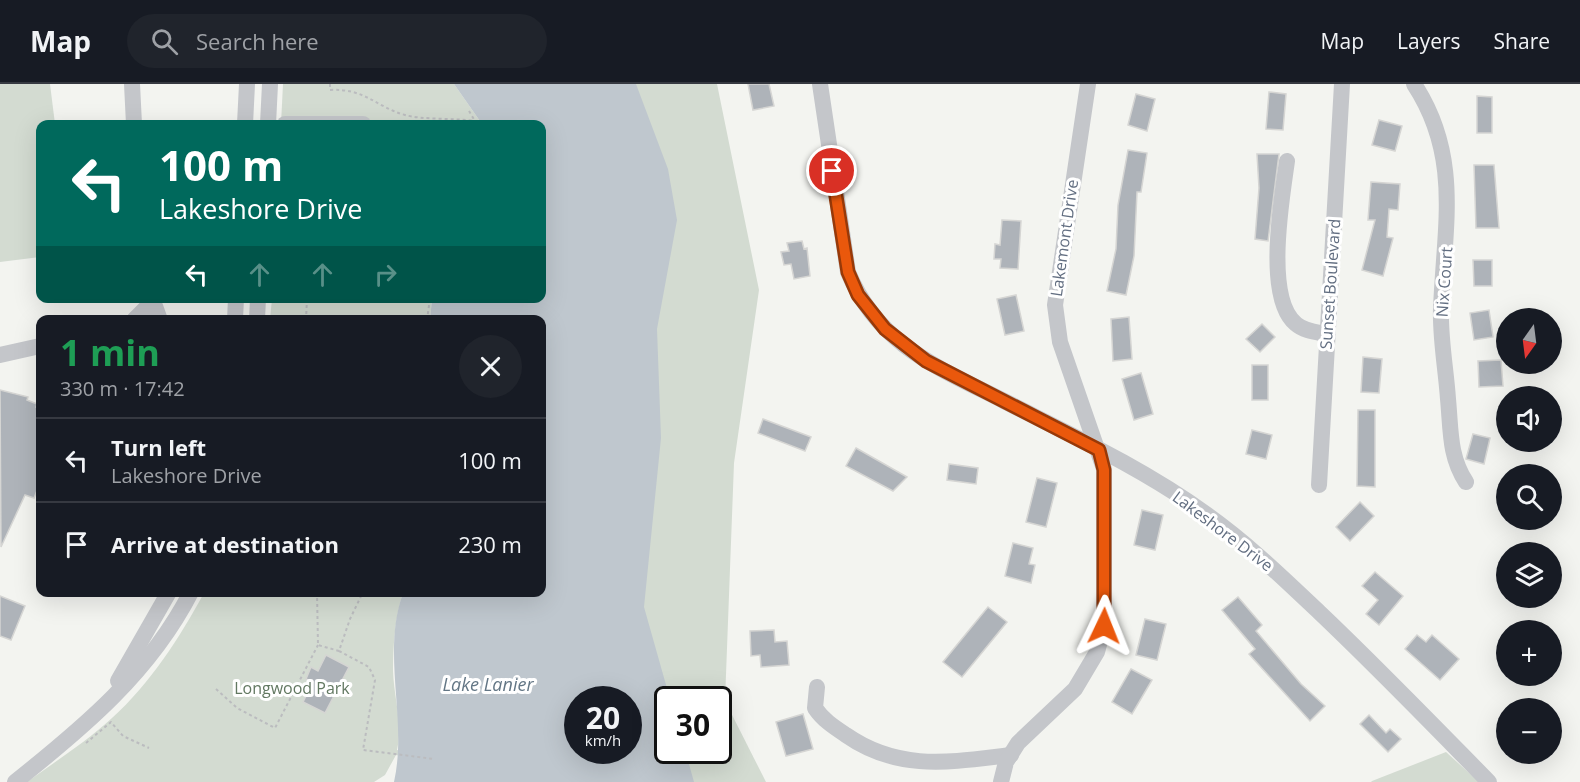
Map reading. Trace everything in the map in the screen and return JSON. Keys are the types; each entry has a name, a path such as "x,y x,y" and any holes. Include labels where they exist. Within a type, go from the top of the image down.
{"street":[{"path":"132,84 134,120"},
{"path":"245,120 247,84"},
{"path":"268,120 270,84"},
{"name":"Lakeshore Drive","path":"820,84 848,272 858,295 870,313 902,345 926,361 1147,476 1207,514 1275,570 1369,659 1489,782"},
{"name":"Lakemont Drive","path":"1001,782 1018,743 1075,689 1097,652 1104,626 1104,470 1060,342 1055,305 1088,84"},
{"name":"Sunset Boulevard","path":"1319,485 1342,84"},
{"name":"Nix Court","path":"1414,84 1436,124 1447,178 1447,237 1441,309 1442,348 1450,443 1457,468 1466,482"},
{"path":"1287,161 1278,252 1280,290 1284,309 1296,324 1326,334"},
{"path":"138,315 147,303"},
{"path":"0,355 36,347"},
{"path":"99,713 166,597"},
{"path":"15,782 99,713 122,690 166,634 187,597"},
{"path":"817,687 815,708 822,718 877,753 916,762 962,761 1011,755"}],"path":[{"path":"330,84 330,90 353,91 370,97 401,114 464,120"},
{"path":"469,111 474,120"},
{"path":"216,689 237,708 275,728 318,645 317,597"},
{"path":"339,651 361,597"},
{"path":"318,645 339,651 369,667 375,680 363,750 434,759"},
{"path":"80,748 111,722 123,735 149,748"}],"green space":[{"path":"0,84 50,84 54,120 36,120 36,258 0,262"},
{"path":"283,84 454,84 479,120 281,120"},
{"path":"623,84 717,84 759,290 734,463 726,686 654,686 654,698 646,698"},
{"path":"272,303 432,303 430,315 270,315"},
{"name":"Longwood Park","path":"202,597 402,597 396,621 393,652 399,730 397,750 433,757 433,761 396,755 385,775 374,782 27,782 92,735 126,705 163,659"},
{"path":"732,715 766,782 685,782 677,764 732,764"},
{"path":"1446,752 1479,782 1371,782 1372,781"}],"water":[{"name":"Lake Lanier","path":"454,84 636,84 668,169 677,220 657,329 661,438 644,607 666,686 654,686 654,764 689,764 694,782 394,782 398,758 398,734 394,639 402,597 546,597 546,315 430,315 432,303 546,303 546,120 479,120"}],"building":[{"path":"748,84 769,84 774,106 753,110"},
{"path":"1269,92 1286,94 1283,130 1266,129"},
{"path":"1136,94 1155,99 1147,131 1128,125"},
{"path":"1477,96 1492,97 1492,133 1477,133"},
{"path":"1379,120 1402,126 1395,151 1372,145"},
{"path":"1128,150 1147,153 1141,192 1137,192 1134,256 1126,295 1107,291 1116,249 1118,205"},
{"path":"1257,154 1279,154 1268,241 1255,239 1259,188"},
{"path":"1474,165 1494,165 1499,228 1476,228"},
{"path":"1371,182 1400,184 1398,210 1389,209 1387,237 1393,238 1383,276 1362,270 1375,220 1368,220"},
{"path":"1002,220 1021,221 1018,269 1000,268 1001,259 994,259 995,244 1000,245"},
{"path":"802,241 804,249 807,248 810,276 794,279 791,264 784,265 781,252 789,251 787,243"},
{"path":"1473,260 1492,260 1492,286 1474,286"},
{"path":"1016,295 1024,331 1005,335 997,299"},
{"path":"1489,310 1493,337 1474,340 1470,313"},
{"path":"1129,317 1132,359 1113,361 1111,319"},
{"path":"1262,324 1275,337 1260,352 1246,339"},
{"path":"1363,357 1382,359 1379,393 1361,392"},
{"path":"1496,360 1496,374 1502,374 1503,386 1479,387 1478,361"},
{"path":"1252,365 1268,365 1268,400 1252,400"},
{"path":"1141,373 1153,414 1134,420 1122,379"},
{"path":"0,390 28,397 27,400 36,404 36,493 34,498 25,495 1,547"},
{"path":"1358,410 1375,410 1375,487 1357,486"},
{"path":"763,419 811,437 805,451 758,433"},
{"path":"1252,430 1272,435 1266,459 1246,454"},
{"path":"1473,434 1490,438 1484,464 1466,459"},
{"path":"856,448 907,477 893,491 846,466"},
{"path":"949,464 978,468 976,484 947,480"},
{"path":"1037,478 1057,483 1046,527 1026,522"},
{"path":"1360,502 1374,516 1350,541 1336,527"},
{"path":"1142,510 1163,515 1155,550 1134,545"},
{"path":"1013,543 1033,548 1029,564 1035,565 1031,583 1005,576"},
{"path":"1375,572 1403,596 1379,625 1366,614 1378,600 1362,586"},
{"path":"0,596 25,606 11,640 0,636"},
{"path":"1238,597 1262,625 1256,631 1301,684 1325,706 1310,721 1249,654 1255,649 1222,610"},
{"path":"988,607 1007,622 962,677 943,662"},
{"path":"1145,619 1166,624 1157,660 1136,655"},
{"path":"774,630 775,642 787,641 789,665 761,667 760,655 751,656 750,631"},
{"path":"1417,635 1426,642 1432,635 1459,659 1440,680 1405,649"},
{"path":"326,655 349,667 325,713 303,702 313,682 306,679 311,667 318,671"},
{"path":"1131,669 1152,680 1132,714 1112,702"},
{"path":"803,714 813,749 786,756 776,722"},
{"path":"1369,715 1386,733 1390,729 1401,739 1388,752 1360,724"}],"route":[{"path":"832,171 848,272 858,295 885,329 902,345 926,361 1099,450 1104,470 1104,626"}]}
